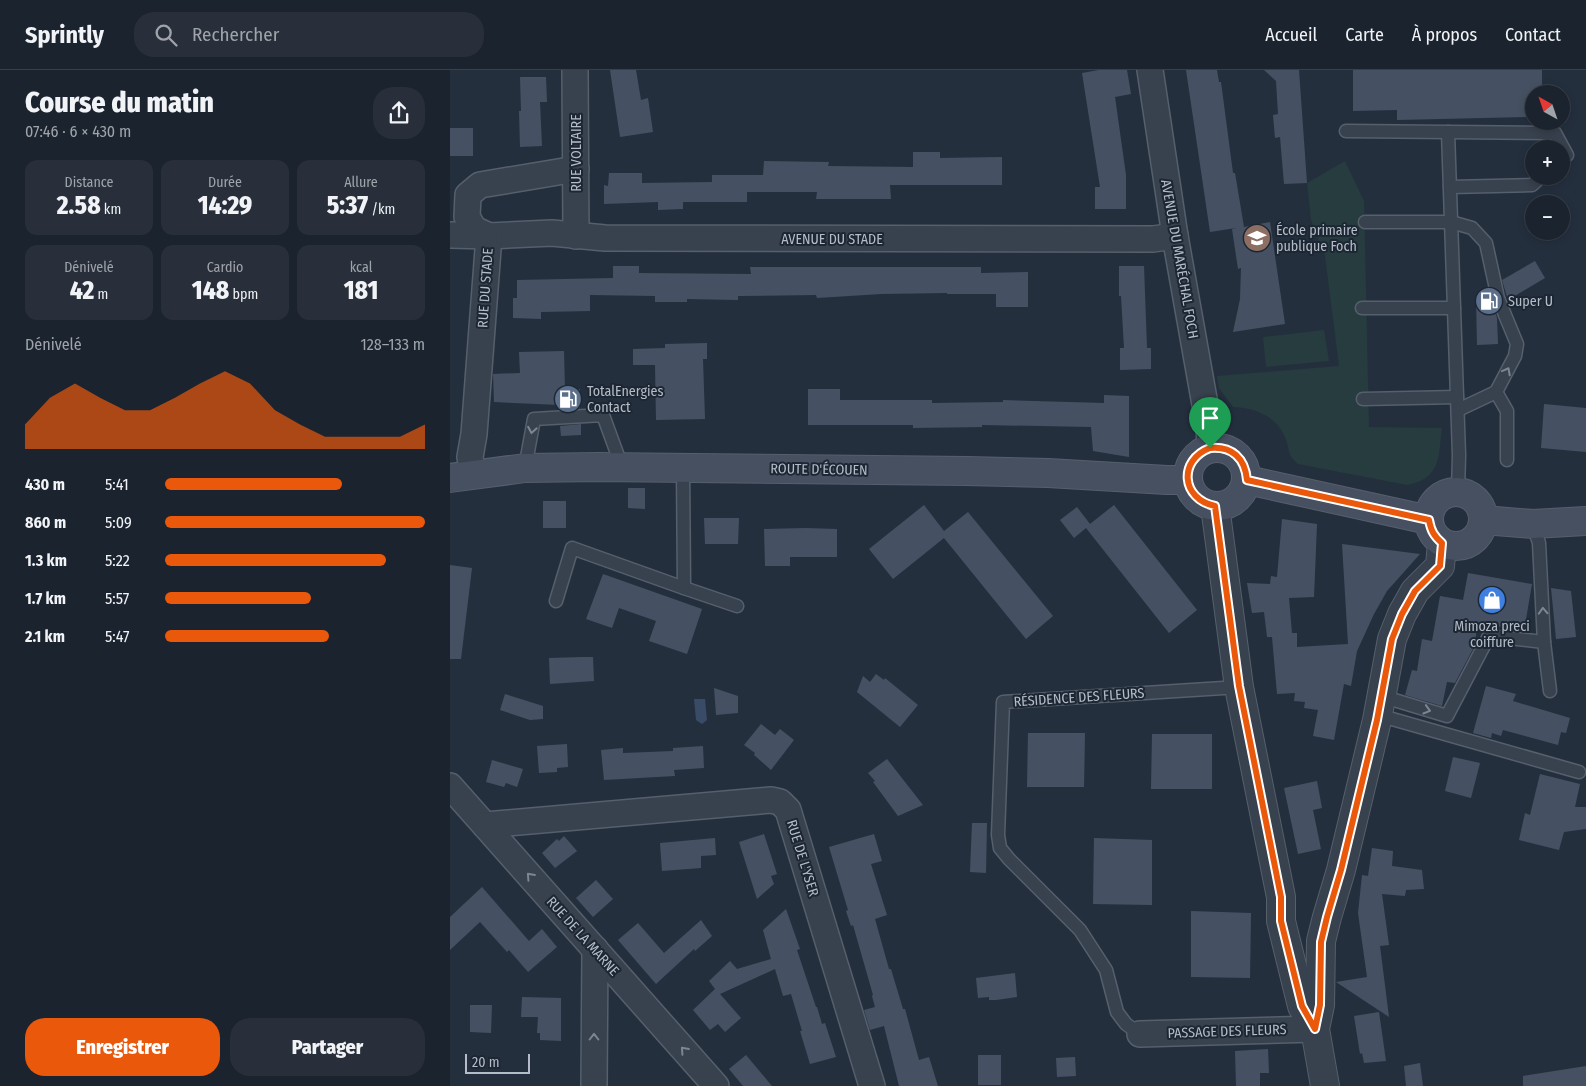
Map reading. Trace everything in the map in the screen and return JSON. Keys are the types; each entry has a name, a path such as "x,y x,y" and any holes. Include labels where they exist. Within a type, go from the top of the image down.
{"main road":[{"path":"1210,448 1229,450 1237,455 1243,462 1246,471 1247,480 1245,488 1235,500 1228,504 1215,506 1199,501 1193,495 1188,480 1191,463 1196,456 1210,448"},
{"name":"ROUTE D'ÉCOUEN","path":"462,477 525,468 622,467 967,471 1188,480"},
{"path":"1247,480 1436,532 1451,546 1466,544 1475,538 1480,531 1483,520 1482,511 1475,500 1467,495 1458,492 1446,494 1438,499 1430,511 1436,532"},
{"path":"1483,520 1533,524 1586,521"}],"street":[{"name":"RUE VOLTAIRE","path":"576,70 576,236"},
{"name":"AVENUE DU MARÉCHAL FOCH","path":"1150,70 1175,236 1208,418 1210,448"},
{"name":"RUE DU STADE","path":"462,477 470,457 474,434 489,236 474,229 467,216 468,195 480,185 576,169"},
{"name":"AVENUE DU STADE","path":"450,235 489,236 552,233 605,238 1153,239 1175,236"},
{"path":"1215,506 1239,686 1281,897 1281,921 1302,1006 1315,1029 1324,1086"},
{"path":"1315,1029 1320,1005 1321,942 1341,870 1379,706 1392,639 1402,614 1415,591 1440,566 1436,532"},
{"name":"RUE DE LA MARNE","path":"450,786 716,1086"},
{"name":"RUE DE L'YSER","path":"485,825 771,800 780,802 788,810 872,1086"},
{"path":"1281,897 1309,936 1321,942"},
{"path":"594,1086 595,949"},
{"name":"PASSAGE DES FLEURS","path":"1140,1034 1315,1029"}],"lane":[{"path":"1346,131 1555,133 1559,140"},
{"path":"1448,132 1458,410 1458,492"},
{"path":"1450,187 1532,185"},
{"path":"1364,222 1451,222 1472,228 1486,243 1498,298 1517,344 1515,356 1496,392 1458,410"},
{"path":"1362,308 1454,308"},
{"path":"1496,392 1507,411 1507,460"},
{"path":"1363,399 1457,397"},
{"path":"525,468 534,418 603,415 622,467"},
{"path":"683,468 684,588"},
{"path":"1533,524 1539,543 1544,642 1550,691"},
{"path":"556,601 572,548 737,606"},
{"path":"1379,706 1447,716 1489,636 1544,642"},
{"name":"RÉSIDENCE DES FLEURS","path":"1140,1034 1126,1024 1117,1012 1106,970 1080,930 1000,848 998,835 1003,702 1239,686"},
{"path":"1379,706 1579,772"}],"green space":[{"path":"1345,161 1364,201 1369,427 1442,428 1438,457 1432,472 1418,482 1407,485 1298,464 1290,455 1282,432 1272,419 1249,409 1233,407 1219,388 1217,376 1339,366 1325,256 1311,220 1307,183"},
{"path":"1324,330 1329,361 1266,367 1263,337"}],"water":[{"path":"694,699 705,699 707,720 702,724 696,720"}],"building":[{"path":"610,70 636,70 641,100 648,98 653,132 620,137"},
{"path":"1099,70 1127,70 1131,94 1115,97 1126,175 1126,209 1095,209 1095,187 1100,187 1082,73"},
{"path":"1186,70 1217,70 1219,82 1221,82 1233,173 1235,173 1244,227 1270,222 1285,324 1233,332 1240,299 1241,268 1238,269 1232,229 1236,228 1210,232"},
{"path":"1264,70 1299,70 1307,183 1284,184 1280,137 1275,138 1273,115 1278,114 1276,81"},
{"path":"1353,70 1542,70 1542,85 1525,85 1525,117 1397,120 1397,110 1353,111"},
{"path":"520,77 546,77 547,102 540,102 542,146 520,147"},
{"path":"450,128 473,128 473,156 450,156"},
{"path":"913,152 940,152 940,158 1002,157 1002,185 890,185 891,199 816,199 817,192 747,192 747,202 683,202 683,209 658,210 658,202 604,204 604,185 608,186 609,173 642,173 642,183 712,182 712,175 763,175 764,161 829,162 828,166 913,167"},
{"path":"1535,261 1545,278 1508,300 1502,280"},
{"path":"613,266 639,266 639,273 751,274 750,267 981,267 981,273 1028,272 1028,307 996,307 996,294 881,294 817,298 816,295 738,296 738,300 687,299 687,302 655,302 655,296 590,295 590,311 541,312 541,319 513,318 513,298 517,298 517,280 613,278"},
{"path":"1119,266 1144,266 1147,348 1151,348 1151,369 1120,370 1120,348 1124,348 1121,296 1119,296"},
{"path":"1488,289 1497,318 1498,344 1477,345 1476,296"},
{"path":"707,343 707,359 703,359 705,419 656,420 655,365 633,365 633,349 665,348 665,344"},
{"path":"564,351 565,390 580,389 580,408 560,409 560,405 494,402 493,374 520,373 519,352"},
{"path":"808,389 840,389 840,400 932,400 932,403 1003,402 1003,400 1104,403 1104,395 1129,396 1129,457 1093,451 1091,427 982,425 982,427 913,428 913,425 808,425"},
{"path":"1544,404 1586,408 1586,452 1541,448"},
{"path":"581,424 581,435 561,436 560,426"},
{"path":"628,488 645,488 645,509 628,508"},
{"path":"543,501 566,501 566,528 543,528"},
{"path":"924,505 944,531 968,512 1053,616 1026,639 944,538 893,579 869,549"},
{"path":"1114,505 1197,610 1169,633 1086,528 1074,538 1060,520 1077,507 1090,524"},
{"path":"704,518 739,518 738,544 705,544"},
{"path":"1282,519 1317,524 1314,597 1289,598 1292,633 1297,633 1297,647 1348,644 1342,544 1420,554 1387,591 1374,614 1357,651 1351,686 1344,684 1334,740 1313,736 1318,710 1304,708 1305,702 1294,701 1295,693 1277,694 1272,637 1267,637 1264,612 1252,613 1247,583 1270,584 1271,576 1277,577"},
{"path":"764,529 837,529 837,557 790,557 790,566 765,566"},
{"path":"450,565 472,568 461,659 450,659"},
{"path":"1468,573 1532,584 1524,631 1478,623 1474,647 1455,683 1447,682 1442,706 1405,695 1412,670 1417,671 1422,639 1432,641 1440,596 1463,600"},
{"path":"603,574 702,609 687,654 649,641 656,621 619,608 612,628 586,619"},
{"path":"1551,588 1571,591 1576,637 1556,639"},
{"path":"593,657 594,681 550,684 549,658"},
{"path":"876,674 884,680 885,678 918,705 900,727 857,692 863,676 870,682"},
{"path":"1486,686 1516,694 1513,701 1570,718 1566,733 1561,732 1558,745 1503,730 1501,736 1492,733 1491,738 1473,733"},
{"path":"714,688 738,696 738,713 716,715"},
{"path":"505,694 543,706 543,719 530,720 500,710"},
{"path":"761,724 775,735 780,729 794,740 771,770 754,755 755,753 744,745"},
{"path":"1028,733 1085,733 1084,787 1027,787"},
{"path":"1152,734 1212,734 1212,789 1151,789"},
{"path":"567,744 568,767 557,768 557,772 539,773 537,746"},
{"path":"703,746 704,768 674,770 675,776 604,780 601,750 623,748 623,753 673,751 673,748"},
{"path":"1453,757 1480,763 1471,798 1445,791"},
{"path":"887,759 923,805 898,816 868,773"},
{"path":"492,760 523,769 517,787 506,783 504,787 486,782"},
{"path":"1540,774 1580,784 1575,807 1586,807 1586,829 1564,832 1559,850 1519,840 1525,813 1530,815"},
{"path":"1317,781 1322,808 1313,810 1321,849 1298,854 1284,788"},
{"path":"972,823 987,823 986,873 970,872"},
{"path":"764,834 777,874 771,876 774,884 757,899 739,842"},
{"path":"874,834 882,861 871,864 887,915 875,919 889,969 891,969 903,1009 905,1009 919,1060 929,1057 938,1086 899,1086 884,1026 870,1030 864,1010 875,1007 873,995 853,925 851,926 846,911 848,910 829,847"},
{"path":"564,836 577,851 555,868 542,853 557,839 559,841"},
{"path":"715,838 716,855 701,856 701,868 662,871 660,843"},
{"path":"1094,838 1152,840 1152,905 1093,904"},
{"path":"1372,848 1393,851 1392,866 1422,870 1424,889 1406,890 1405,896 1382,894 1389,945 1380,946 1389,1017 1336,982 1367,977 1358,913 1362,875 1368,876"},
{"path":"596,880 613,899 593,917 576,898"},
{"path":"482,887 529,941 542,929 557,947 528,972 509,950 507,952 480,922 450,950 450,917"},
{"path":"786,909 800,949 797,950 816,1007 822,1024 825,1023 836,1057 810,1064 791,994 783,996 775,969 720,994 741,1018 725,1032 718,1024 710,1030 693,1010 715,989 709,981 730,961 737,969 771,959 763,930"},
{"path":"1191,911 1251,913 1250,978 1191,977"},
{"path":"701,920 712,936 695,951 694,949 656,984 618,940 638,923 664,953"},
{"path":"1015,973 1017,997 996,1000 989,1000 989,997 978,998 976,978"},
{"path":"522,997 561,998 561,1041 540,1040 540,1033 537,1033 538,1017 521,1017"},
{"path":"470,1005 492,1005 491,1033 470,1032"},
{"path":"1379,1012 1386,1061 1364,1063 1362,1053 1360,1054 1354,1016"},
{"path":"1268,1049 1269,1073 1260,1073 1260,1086 1236,1086 1235,1051"},
{"path":"746,1055 772,1086 743,1086 729,1069"},
{"path":"978,1055 1001,1055 1001,1085 978,1085"},
{"path":"1075,1057 1076,1076 1057,1077 1056,1058"},
{"path":"1420,1063 1423,1086 1406,1086 1404,1066"},
{"path":"1586,1066 1586,1086 1523,1086 1523,1076"}],"place":[{"name":"École primaire publique Foch","path":"1257,238"},
{"name":"Super U","path":"1489,301"},
{"name":"TotalEnergies Contact","path":"568,399"},
{"name":"Mimoza preci coiffure","path":"1492,600"}],"route":[{"path":"1210,448 1229,450 1237,455 1243,462 1247,480 1429,520 1430,529 1442,543 1440,566 1415,591 1402,614 1392,639 1377,720 1341,870 1321,942 1320,1005 1315,1029 1302,1006 1281,921 1281,897 1239,686 1215,506 1199,501 1193,495 1188,480 1188,471 1191,463 1202,451 1210,448"}]}
